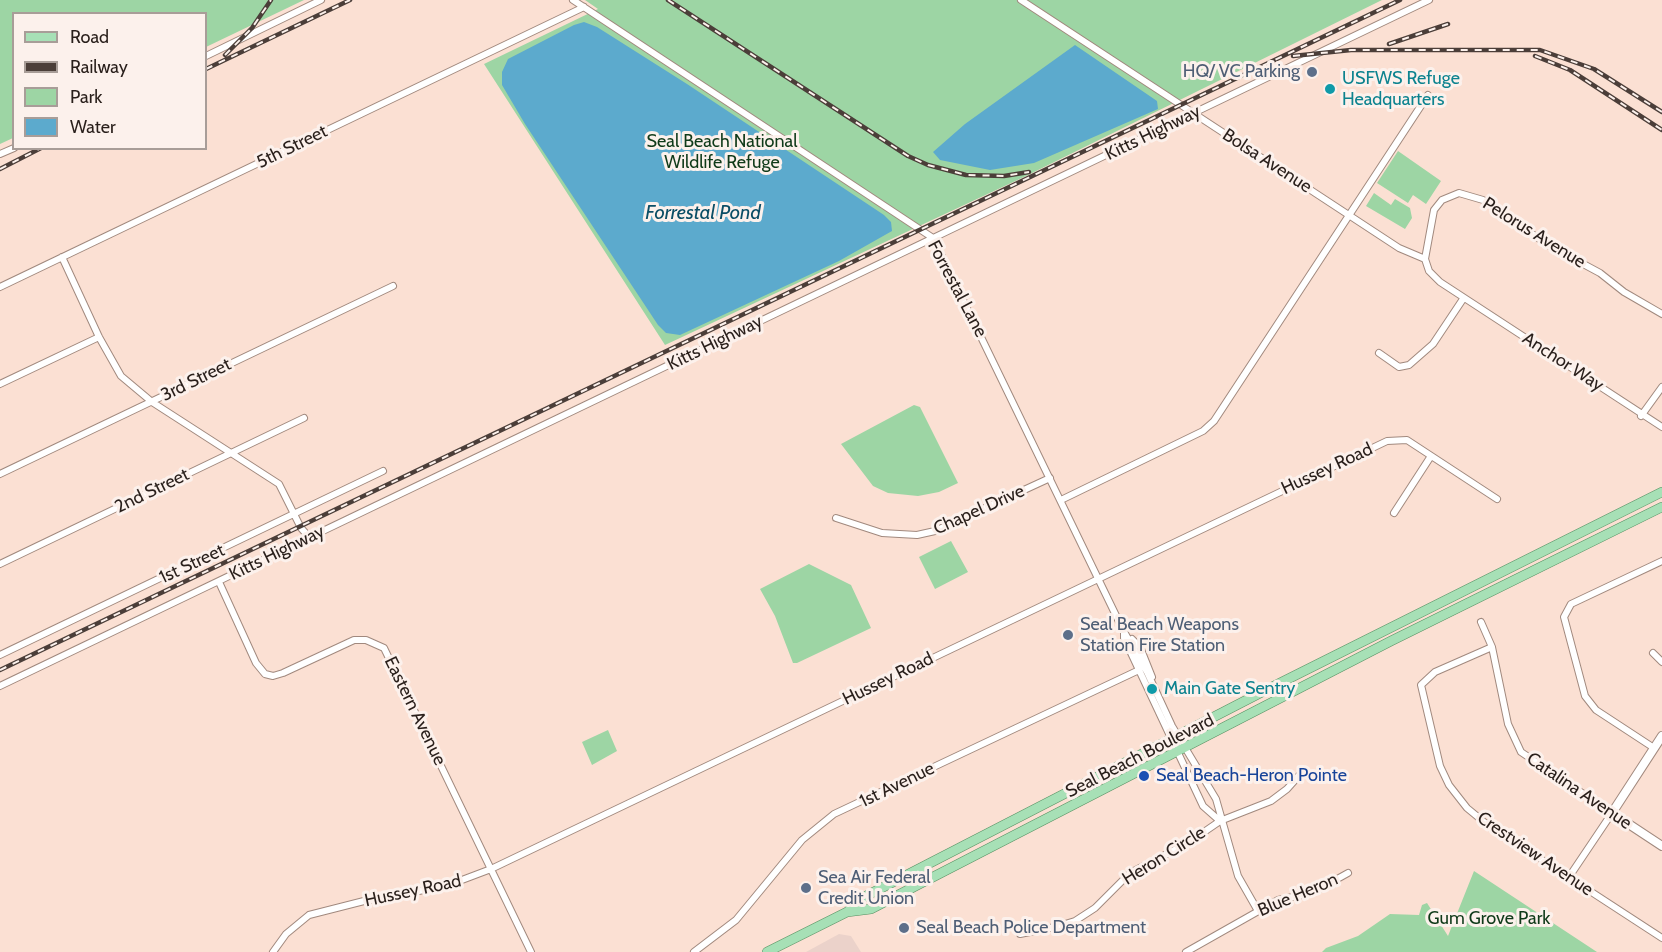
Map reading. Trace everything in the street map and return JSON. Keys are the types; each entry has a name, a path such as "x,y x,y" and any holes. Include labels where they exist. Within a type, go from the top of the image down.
{"main road":[{"name":"Seal Beach Boulevard","path":"767,952 847,912 864,897 1662,492"},
{"name":"Seal Beach Boulevard","path":"847,912 871,909 1391,641 1662,507"}],"street":[{"path":"207,56 321,0"},
{"name":"Forrestal Lane","path":"573,0 933,238 1153,684 1176,737"},
{"name":"Bolsa Avenue","path":"1021,0 1412,256 1425,260"},
{"name":"Kitts Highway","path":"0,686 1429,0"},
{"name":"5th Street","path":"0,287 584,7"},
{"path":"1061,500 1203,431 1222,410 1428,95"},
{"name":"Pelorus Avenue","path":"1425,260 1432,216 1438,204 1450,195 1468,194 1490,203 1548,245 1600,273 1624,292 1662,314"},
{"path":"62,257 99,337 121,376 152,402 279,484 309,537"},
{"path":"1379,353 1399,367 1421,357 1441,334 1463,299 1429,271 1425,260"},
{"name":"3rd Street","path":"0,474 393,286"},
{"name":"Anchor Way","path":"1463,299 1503,322 1553,358 1662,428"},
{"path":"0,384 99,337"},
{"path":"1641,416 1662,387"},
{"name":"2nd Street","path":"0,564 304,418"},
{"name":"Hussey Road","path":"273,952 286,934 317,912 446,886 491,869 1387,441 1407,440 1497,499"},
{"path":"1394,513 1431,456"},
{"name":"1st Street","path":"0,655 383,471"},
{"name":"Chapel Drive","path":"836,518 882,533 916,535 935,531 1050,478"},
{"path":"1654,748 1596,710 1585,696 1564,617 1571,604 1662,561"},
{"name":"Eastern Avenue","path":"219,582 256,663 265,674 273,676 283,673 354,640 366,639 384,648 531,952"},
{"name":"Catalina Avenue","path":"1481,622 1492,647 1508,724 1521,752 1662,846"},
{"name":"Forrestal Lane","path":"1126,633 1139,670 1176,737"},
{"name":"Crestview Avenue","path":"1492,647 1435,672 1421,685 1440,766 1449,785 1467,808 1662,938"},
{"path":"1653,653 1662,662"},
{"name":"1st Avenue","path":"694,952 736,920 786,857 827,819 1139,670"},
{"path":"1569,877 1662,736"},
{"path":"1176,737 1203,807 1220,821"},
{"path":"1182,749 1215,799 1238,876 1258,911"},
{"name":"Heron Circle","path":"1020,934 1075,921 1095,908 1130,873 1188,843 1220,821 1271,801 1287,789 1304,770"},
{"name":"Blue Heron","path":"1186,952 1278,900 1326,887 1348,873"}],"shaded area":[{"path":"839,934 851,936 861,952 806,952"}],"green space":[{"path":"0,0 304,0 207,47 207,12 12,12 12,138 0,144"},
{"name":"Seal Beach National Wildlife Refuge","path":"585,0 1382,0 1024,177 665,345 484,64 598,9"},
{"path":"1398,151 1441,181 1426,204 1413,195 1408,203 1377,183"},
{"path":"1374,193 1391,205 1395,199 1410,208 1412,218 1405,229 1366,206"},
{"path":"914,405 920,407 958,483 939,492 918,496 888,493 873,486 841,444"},
{"path":"951,541 968,572 935,589 919,557"},
{"path":"809,564 851,585 871,628 793,663 775,616 760,589"},
{"path":"608,730 617,751 592,765 582,742"},
{"name":"Gum Grove Park","path":"1474,871 1597,952 1322,952 1326,948 1358,936 1390,914 1419,915 1422,905 1427,903 1448,936"}],"water":[{"name":"Forrestal Pond","path":"584,22 597,27 687,84 884,215 891,222 892,231 839,261 680,335 666,333 658,325 525,124 502,85 502,72 508,59"},
{"path":"1075,45 1157,101 1158,109 1034,163 990,170 940,160 933,152 965,124"}],"railway":[{"path":"225,55 252,28 271,0"},
{"path":"207,69 350,0"},
{"path":"668,0 908,156 928,165 966,175 1004,176 1029,172"},
{"path":"0,670 1400,0"},
{"path":"1389,44 1448,24"},
{"path":"1293,56 1351,50 1540,50 1594,69 1662,112"},
{"path":"1535,56 1570,70 1662,130"},
{"path":"0,169 37,150"}],"place":[{"name":"HQ/ VC Parking","path":"1312,72"},
{"name":"USFWS Refuge Headquarters","path":"1330,89"},
{"name":"Seal Beach Weapons Station Fire Station","path":"1068,635"},
{"name":"Main Gate Sentry","path":"1152,689"},
{"name":"Seal Beach-Heron Pointe","path":"1144,776"},
{"name":"Sea Air Federal Credit Union","path":"806,888"},
{"name":"Seal Beach Police Department","path":"904,928"}]}
